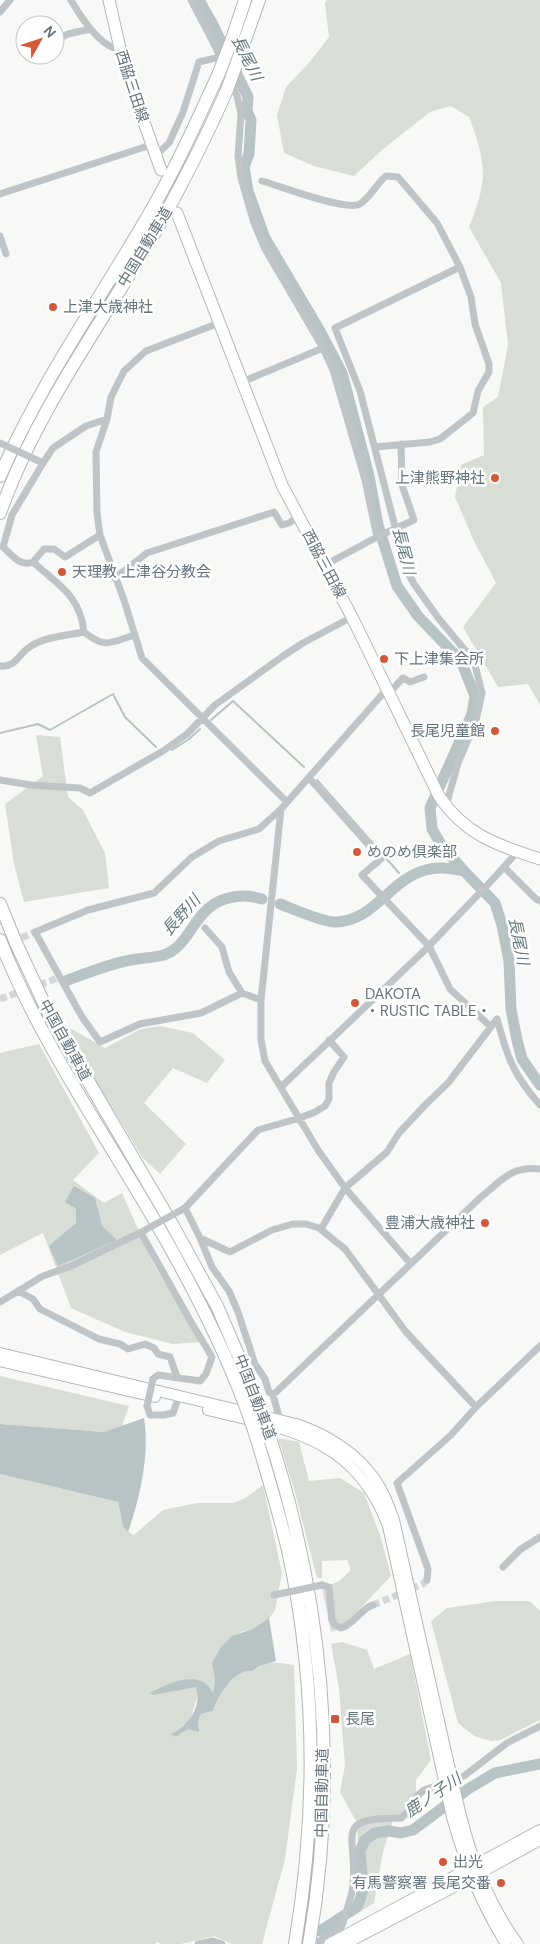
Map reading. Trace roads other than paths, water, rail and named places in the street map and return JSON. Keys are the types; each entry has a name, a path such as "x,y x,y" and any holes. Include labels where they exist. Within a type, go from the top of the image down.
{"highway":[{"name":"中国自動車道","path":"0,476 28,418 54,372 145,222 172,173 218,73 245,0"},
{"name":"中国自動車道","path":"0,513 20,464 39,426 71,369 161,222 201,146 226,90 260,0"},
{"name":"中国自動車道","path":"0,904 49,1014 169,1219 208,1290 235,1345 260,1406 285,1483 301,1548 320,1670 324,1789 319,1875 311,1943"},
{"name":"中国自動車道","path":"0,940 20,987 60,1062 184,1273 223,1352 254,1430 279,1514 288,1552 302,1631 306,1673 311,1788 305,1871 295,1944"}],"main road":[{"name":"西脇三田線","path":"109,0 119,49 160,170"},
{"name":"西脇三田線","path":"177,213 270,458 298,516 352,617 446,807 453,816 491,842 540,859"}],"street":[{"path":"0,12 10,0"},
{"path":"71,0 90,29 113,48 119,49"},
{"path":"191,0 220,57 236,96 241,114 238,156 241,178 254,223 265,250 323,348 333,370 365,480 377,537"},
{"path":"65,36 90,29"},
{"path":"0,194 153,151 168,142 183,112 199,62 220,57"},
{"path":"262,181 316,199 345,205 357,205 367,198 378,182 386,176 398,178 437,223 460,267 472,297 475,324 489,364 489,372 478,391 473,413 440,439 430,442 375,447"},
{"path":"0,236 6,254"},
{"path":"446,807 458,763 476,721 482,693 474,661 439,619 414,584 406,569 360,391 335,328 460,267"},
{"path":"219,323 146,351 124,371 111,397 107,419 96,452 97,513 100,535 142,658 287,802"},
{"path":"242,382 323,348"},
{"path":"100,535 66,557 54,549 44,549 33,562 28,564 17,561 3,547 12,515 53,448 86,426 107,419"},
{"path":"0,443 43,463"},
{"path":"325,565 394,528 414,520 402,485 401,444"},
{"path":"115,578 147,553 274,512 282,525 289,523 298,516"},
{"path":"33,562 66,589 80,611 84,632 97,642 108,644 135,635"},
{"path":"0,780 31,785 80,788 90,793 187,734 214,705 283,656 352,617"},
{"path":"0,666 10,666 18,661 32,645 56,637 84,632"},
{"path":"242,993 201,1013 140,1024 100,1042 82,1017 35,932 88,910 154,893 192,857 219,841 259,829 281,809 388,691 403,678 410,682 424,677"},
{"path":"309,778 381,859 362,875 429,946 450,989 491,1027"},
{"path":"281,809 260,1000 261,1040 265,1061 318,1150 345,1188 410,1263"},
{"path":"281,1087 429,946 518,852"},
{"path":"504,867 540,901"},
{"path":"205,928 222,947 229,972 242,993 260,1000"},
{"path":"321,1229 345,1188 387,1152 399,1134 448,1083 497,1019 513,1069 540,1105"},
{"path":"0,1302 43,1276 71,1266 186,1208 258,1130 300,1118 320,1109 329,1099 329,1083 344,1057 329,1040"},
{"path":"272,1395 481,1197 505,1177 520,1169 540,1169"},
{"path":"186,1208 212,1267 229,1291 255,1364 265,1379 280,1420"},
{"path":"200,1238 230,1252 272,1230 293,1224 306,1224 321,1229 345,1249 406,1332 476,1407"},
{"path":"143,1231 212,1357 206,1374 200,1381 177,1377 167,1378 158,1375 154,1379 147,1406 150,1415 173,1413 177,1402"},
{"path":"18,1291 33,1299 40,1309 98,1339 120,1344 128,1349 145,1344 154,1348 158,1354 170,1357 177,1377"},
{"path":"427,1580 428,1569 397,1483 451,1435 476,1407 540,1346"},
{"path":"0,1353 307,1428 332,1439 361,1463 384,1494 394,1520 456,1817 473,1872 494,1924 506,1944"},
{"path":"0,1361 177,1402 307,1437 327,1447 342,1458 372,1491 388,1526 444,1761"},
{"path":"504,1567 521,1549 540,1537"},
{"path":"274,1595 322,1585 329,1587 332,1620 340,1628 347,1626 359,1617 368,1606 374,1605"},
{"path":"311,1943 341,1927 344,1923 353,1887 352,1831 355,1826 376,1818 401,1818 408,1812 424,1790 464,1776 520,1734 540,1726"},
{"path":"345,1944 473,1872 540,1830"},
{"path":"329,1944 399,1905 540,1840"},
{"path":"473,1872 518,1944"},
{"path":"198,1944 213,1941 222,1944"}],"waterway":[{"name":"長尾川","path":"199,0 248,97 247,111 251,120 249,154 244,167 248,191 265,238 320,331 342,373 369,476 378,525 397,586 418,616 461,661 475,696 472,714 430,808 432,829 442,846 495,903 502,925 509,961 511,1009 517,1040 522,1059 540,1085"},
{"path":"0,733 38,724 50,730 113,694 125,717 156,747"},
{"path":"211,720 233,701 304,767"},
{"path":"172,750 200,729"},
{"path":"317,780 399,873"},
{"name":"長野川","path":"280,904 323,920 335,922 349,920 371,908 413,875 435,868 464,871"},
{"name":"長野川","path":"68,980 97,969 131,960 164,955 180,944 206,911 214,904 225,899 243,896 262,899"},
{"name":"鹿ノ子川","path":"320,1931 357,1907 363,1886 360,1851 365,1840 375,1833 389,1831 401,1833 413,1830 468,1789 495,1773 540,1764"}],"tunnel":[{"path":"12,942 35,932"},
{"path":"0,999 61,977"},
{"path":"373,1605 423,1584 427,1580"}],"place":[{"name":"上津大歳神社","path":"53,307"},
{"name":"上津熊野神社","path":"495,478"},
{"name":"天理教 上津谷分教会","path":"62,572"},
{"name":"下上津集会所","path":"384,659"},
{"name":"長尾児童館","path":"495,731"},
{"name":"めのめ倶楽部","path":"357,852"},
{"name":"DAKOTA ・RUSTIC TABLE・","path":"355,1003"},
{"name":"豊浦大歳神社","path":"485,1223"},
{"name":"長尾","path":"335,1719"},
{"name":"出光","path":"443,1862"},
{"name":"有馬警察署 長尾交番","path":"501,1883"}]}
